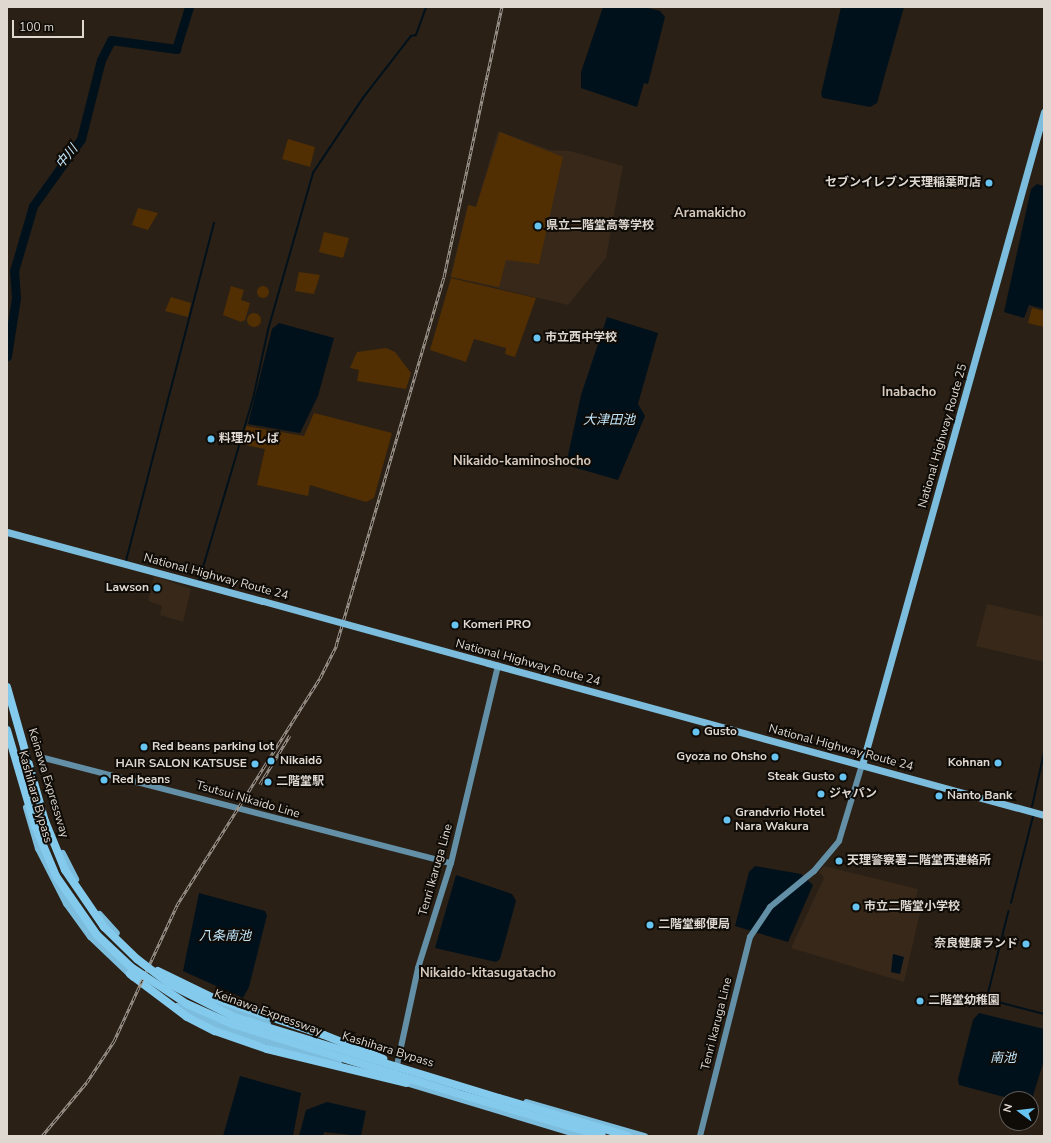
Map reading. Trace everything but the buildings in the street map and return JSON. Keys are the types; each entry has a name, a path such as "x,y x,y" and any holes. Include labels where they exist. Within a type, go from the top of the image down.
{"highway":[{"name":"National Highway Route 25","path":"862,765 1044,112"},
{"name":"National Highway Route 24","path":"7,532 1044,815"},
{"name":"Kashihara Bypass","path":"7,680 36,796 73,876 113,931 158,971 226,1008 398,1065 644,1136"},
{"name":"Keinawa Expressway","path":"7,687 45,821 65,870 104,927 142,963 190,996 234,1017 628,1136"},
{"name":"Keinawa Expressway","path":"7,730 35,826 56,876 92,929 131,967 187,1004 232,1024 602,1136"},
{"name":"Kashihara Bypass","path":"7,734 31,829 46,867 78,921 130,974 168,1001 221,1026 584,1136"},
{"path":"158,971 211,997 499,1098"},
{"path":"130,974 187,1017 230,1037 320,1064 456,1093"}],"main road":[{"name":"Tenri Ikaruga Line","path":"392,1079 398,1065 418,968 451,864 498,666"},
{"name":"Tsutsui Nikaido Line","path":"40,757 451,864"},
{"name":"Tenri Ikaruga Line","path":"700,1136 752,933 770,907 809,876 839,841 862,765"}],"shaded area":[{"name":"県立二階堂高等学校","path":"498,131 550,150 570,151 623,166 606,258 568,305 450,277 468,205 476,207"},
{"path":"500,132 563,157 539,264 506,260 499,287 451,277 468,205 476,207"},
{"path":"288,139 315,147 310,167 282,159"},
{"path":"138,208 158,213 148,230 132,225"},
{"path":"324,232 349,238 343,258 319,252"},
{"path":"299,272 320,275 314,294 295,291"},
{"path":"451,278 536,298 515,357 505,354 506,348 474,339 466,362 430,350"},
{"path":"231,286 244,290 241,300 250,303 245,320 241,322 223,315"},
{"path":"263,286 267,288 269,292 267,296 263,298 259,296 257,292 259,288"},
{"path":"171,297 191,303 188,317 165,311"},
{"path":"1032,308 1044,311 1044,327 1028,323"},
{"path":"254,313 259,315 261,320 259,325 254,327 249,325 247,320 249,315"},
{"path":"386,348 395,352 411,373 406,389 357,381 359,370 350,368 357,352"},
{"path":"314,413 392,433 374,498 366,502 310,485 308,496 257,485 265,449 241,444 246,426 304,436"},
{"path":"154,576 191,589 183,622 160,615 162,606 148,601"},
{"path":"987,604 1044,617 1044,662 976,646"},
{"path":"824,866 918,889 916,898 923,900 904,982 791,948 824,878 819,872"}],"water":[{"path":"603,7 644,7 660,11 665,17 648,84 644,83 637,107 581,88 581,72"},
{"path":"841,7 904,7 877,103 870,107 823,98 821,94"},
{"path":"1037,184 1044,186 1044,309 1029,305 1024,318 1004,312 1031,189"},
{"name":"大津田池","path":"607,317 658,333 638,404 645,416 618,480 566,465 581,395"},
{"path":"279,323 334,338 318,396 300,433 248,424 272,329"},
{"path":"755,866 801,874 813,885 788,942 735,926 749,872"},
{"path":"456,875 512,894 516,901 500,959 496,962 435,948"},
{"name":"八条南池","path":"199,893 265,911 267,915 249,987 243,998 183,971"},
{"path":"893,954 904,957 900,974 891,972"},
{"name":"南池","path":"979,1013 1044,1029 1044,1060 1034,1091 999,1091 999,1096 959,1085 958,1079 973,1020"},
{"path":"240,1076 301,1093 293,1136 223,1136"},
{"path":"327,1102 366,1111 361,1136 324,1132 323,1136 299,1136 306,1110"}],"waterway":[{"name":"中川","path":"7,356 16,298 14,271 33,206 81,139 101,60 111,40 176,49 189,7"},
{"path":"199,581 253,399 268,330 313,173 363,98 411,36 416,35 426,7"},
{"path":"126,561 214,223"},
{"path":"1032,807 1044,753"},
{"path":"1011,903 1033,817"},
{"path":"1009,911 987,999 1044,1014"}],"railway":[{"path":"42,1136 87,1082 114,1041 177,905 320,678 336,646 444,277 502,7"},
{"path":"260,784 290,735"}],"place":[{"name":"セブンイレブン天理稲葉町店","path":"989,183"},
{"name":"県立二階堂高等学校","path":"538,226"},
{"name":"市立西中学校","path":"537,338"},
{"name":"料理かしば","path":"211,439"},
{"name":"Lawson","path":"157,588"},
{"name":"Komeri PRO","path":"455,625"},
{"name":"Gusto","path":"696,732"},
{"name":"Red beans parking lot","path":"144,747"},
{"name":"Gyoza no Ohsho","path":"775,757"},
{"name":"Nikaidō","path":"271,761"},
{"name":"Kohnan","path":"998,763"},
{"name":"HAIR SALON KATSUSE","path":"255,764"},
{"name":"Steak Gusto","path":"843,777"},
{"name":"Red beans","path":"104,780"},
{"name":"二階堂駅","path":"268,782"},
{"name":"ジャパン","path":"821,794"},
{"name":"Nanto Bank","path":"939,796"},
{"name":"Grandvrio Hotel Nara Wakura","path":"727,820"},
{"name":"天理警察署二階堂西連絡所","path":"839,861"},
{"name":"市立二階堂小学校","path":"856,907"},
{"name":"二階堂郵便局","path":"650,925"},
{"name":"奈良健康ランド","path":"1026,944"},
{"name":"二階堂幼稚園","path":"920,1001"}],"district":[{"name":"Aramakicho","path":"710,213"},
{"name":"Inabacho","path":"909,392"},
{"name":"Nikaido-kaminoshocho","path":"522,461"},
{"name":"Nikaido-kitasugatacho","path":"488,973"}]}
